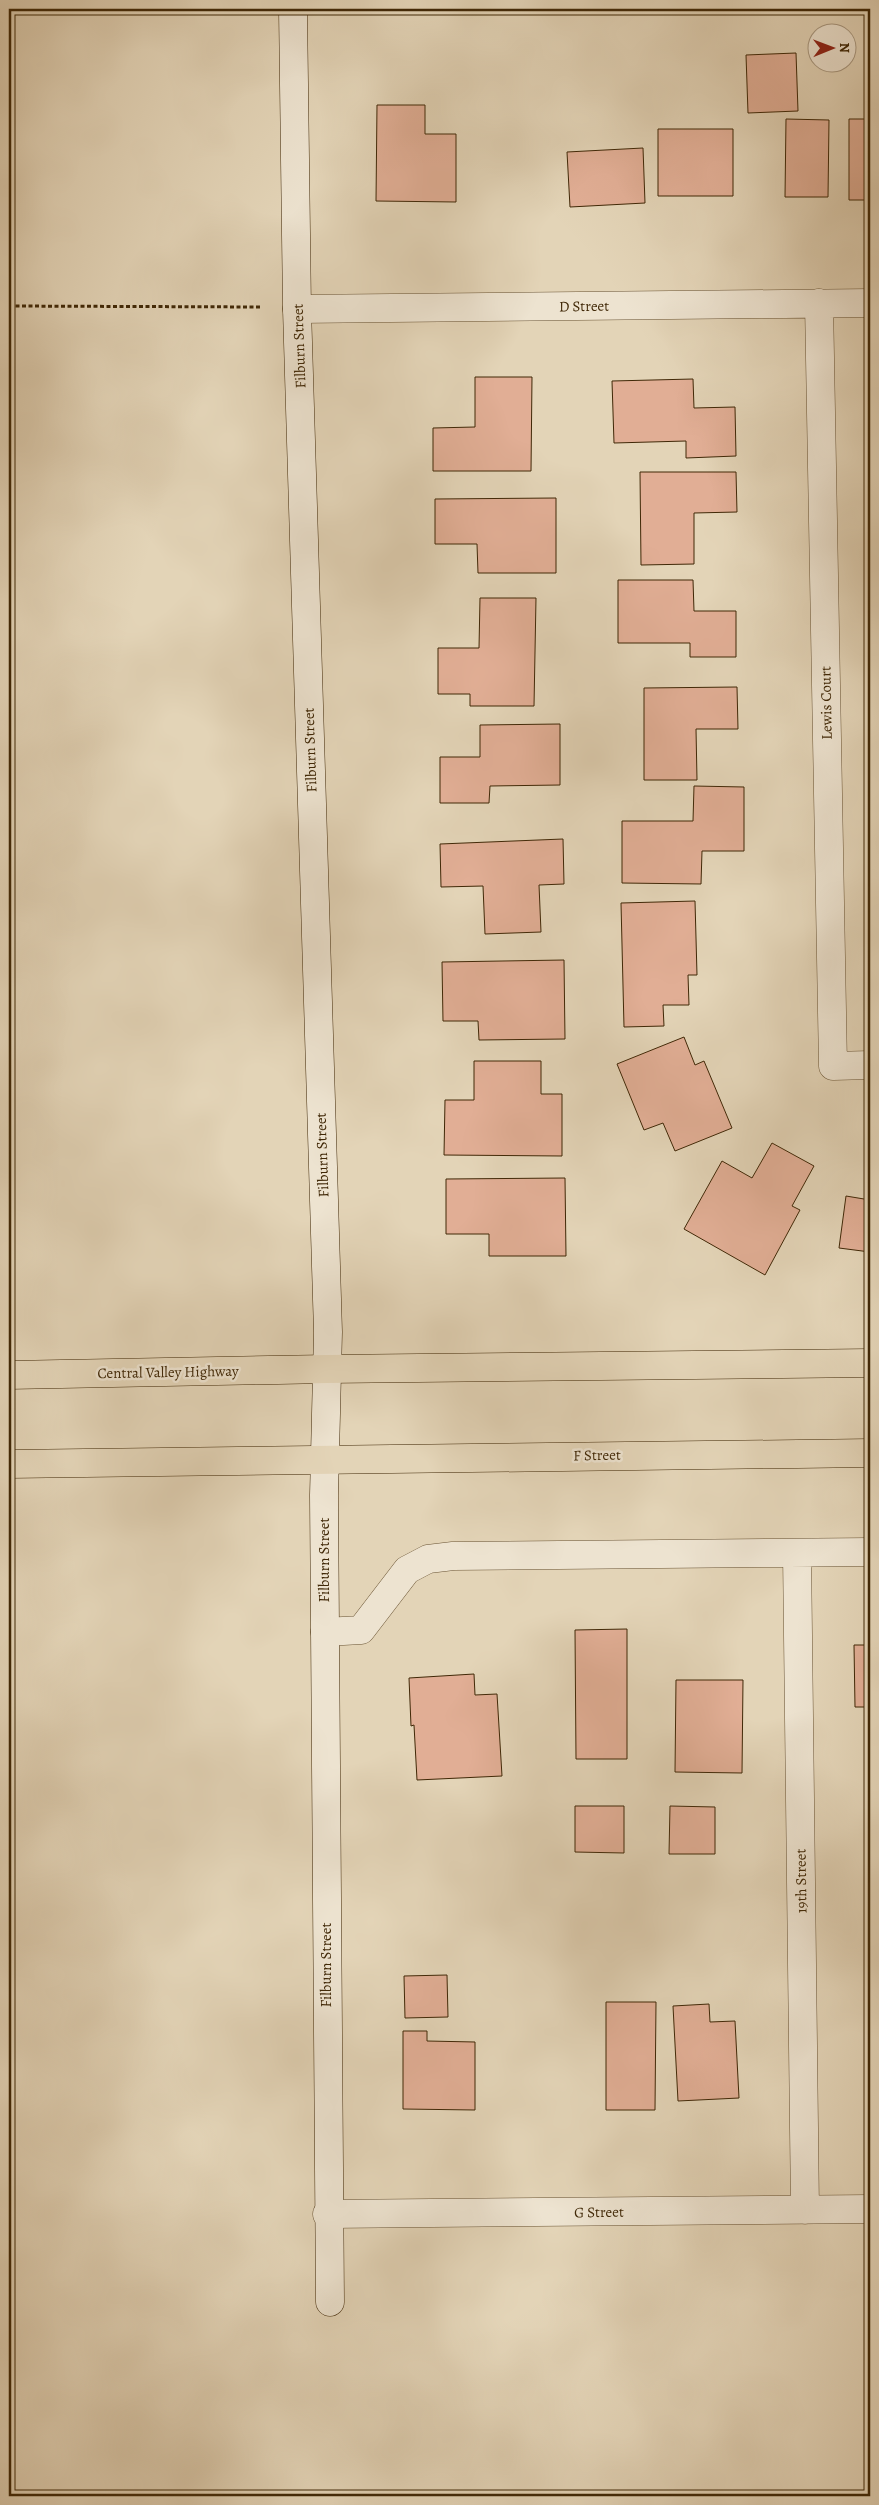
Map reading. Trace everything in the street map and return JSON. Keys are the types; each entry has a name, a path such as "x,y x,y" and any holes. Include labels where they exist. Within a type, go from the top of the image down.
{"main road":[{"path":"327,1368 870,1364"},
{"name":"Central Valley Highway","path":"9,1375 327,1368"},
{"name":"F Street","path":"324,1458 870,1453"},
{"path":"9,1464 324,1458"}],"street":[{"name":"Filburn Street","path":"293,9 298,309 327,1322 324,1458 327,2214 330,2302"},
{"name":"Lewis Court","path":"819,303 833,1066 870,1065"},
{"name":"D Street","path":"298,309 870,303"},
{"path":"325,1632 361,1630 407,1570 428,1559 453,1556 870,1552"},
{"name":"19th Street","path":"797,1553 805,2210"},
{"name":"G Street","path":"327,2214 870,2209"}],"path":[{"path":"9,306 220,305 298,309"}],"building":[{"path":"796,53 798,111 748,113 746,55"},
{"path":"377,105 425,105 425,134 456,134 456,202 376,201"},
{"path":"786,119 829,120 828,197 785,197"},
{"path":"849,119 870,119 870,200 849,200"},
{"path":"658,129 733,129 733,196 658,196"},
{"path":"643,148 645,203 570,207 567,152"},
{"path":"475,377 532,377 531,471 433,471 433,428 475,427"},
{"path":"693,379 694,408 735,407 736,456 686,458 686,441 614,443 612,381"},
{"path":"640,472 736,472 737,512 694,513 694,564 641,565"},
{"path":"556,498 556,573 478,573 477,544 435,544 435,499"},
{"path":"618,580 693,580 694,611 736,611 736,657 690,657 690,643 618,643"},
{"path":"480,598 536,598 534,706 470,706 470,694 438,694 438,648 479,648"},
{"path":"737,687 738,729 696,729 697,780 644,780 644,688"},
{"path":"560,724 560,785 490,786 489,803 440,803 440,757 480,757 480,725"},
{"path":"694,786 744,787 744,851 702,851 701,884 622,883 622,821 693,821"},
{"path":"563,839 564,884 539,885 541,932 485,934 483,886 441,887 440,844"},
{"path":"695,901 697,975 688,975 689,1005 663,1005 664,1026 624,1027 621,903"},
{"path":"564,960 565,1039 479,1040 478,1021 443,1021 442,962"},
{"path":"684,1037 695,1065 704,1061 732,1128 675,1151 663,1123 644,1130 617,1064"},
{"path":"474,1061 541,1061 541,1094 562,1094 562,1156 444,1155 445,1100 474,1100"},
{"path":"772,1143 814,1166 792,1206 800,1210 765,1275 684,1229 722,1161 752,1178"},
{"path":"565,1178 566,1256 489,1256 489,1234 446,1234 446,1179"},
{"path":"846,1196 870,1200 870,1252 839,1248"},
{"path":"627,1629 627,1759 576,1759 575,1630"},
{"path":"854,1645 870,1645 870,1707 855,1707"},
{"path":"474,1674 475,1695 497,1694 502,1776 417,1780 414,1725 411,1726 409,1678"},
{"path":"676,1680 743,1680 742,1773 675,1772"},
{"path":"575,1806 624,1806 624,1853 575,1852"},
{"path":"670,1806 715,1807 715,1854 669,1854"},
{"path":"447,1975 448,2017 405,2018 404,1976"},
{"path":"866,1989 870,1989 870,2102 866,2102"},
{"path":"606,2002 656,2002 655,2110 606,2110"},
{"path":"709,2004 710,2022 735,2021 739,2098 678,2101 673,2006"},
{"path":"403,2031 427,2031 427,2041 475,2042 475,2110 403,2109"}]}
